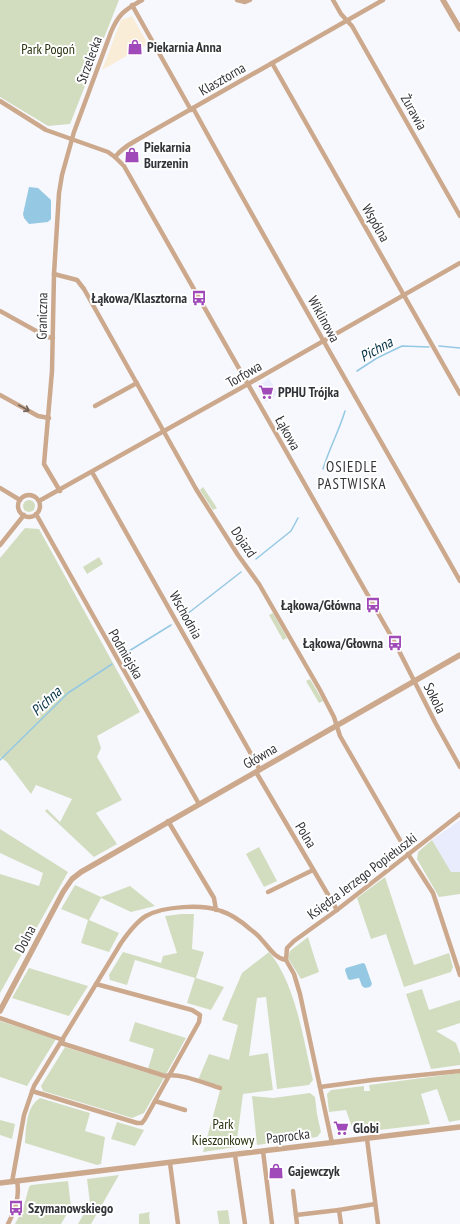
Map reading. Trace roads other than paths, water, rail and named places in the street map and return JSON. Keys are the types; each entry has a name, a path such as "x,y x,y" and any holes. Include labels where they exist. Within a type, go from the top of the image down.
{"street":[{"name":"Strzelecka","path":"72,139 115,22 124,10 142,0"},
{"path":"237,0 245,2 250,0"},
{"name":"Żurawia","path":"334,0 341,14 352,26 460,216"},
{"name":"Klasztorna","path":"116,157 125,147 383,0"},
{"path":"443,0 460,29"},
{"name":"Wiklinowa","path":"132,5 460,581"},
{"name":"Wspólna","path":"272,63 460,394"},
{"path":"0,101 46,130 108,152 116,157"},
{"name":"Graniczna","path":"60,491 44,464 49,418 53,338 54,274 59,193 62,175 72,139"},
{"name":"Łąkowa","path":"116,157 130,176 414,681"},
{"name":"Torfowa","path":"39,502 460,263"},
{"name":"Dojazd","path":"54,274 72,278 81,284 196,489 238,554 260,584 320,690 334,717 341,738 400,840"},
{"path":"0,311 47,337 53,338"},
{"path":"95,406 137,383"},
{"path":"0,395 38,416 49,418"},
{"name":"Wschodnia","path":"92,472 258,771"},
{"path":"0,488 20,500"},
{"path":"32,495 39,502 40,509 36,514 30,516 21,513 18,506 20,500 26,496 32,495"},
{"name":"Podmiejska","path":"36,514 199,804"},
{"path":"0,545 24,515"},
{"name":"Główna","path":"72,879 89,866 460,655"},
{"name":"Sokola","path":"414,681 460,767"},
{"name":"Polna","path":"258,771 337,910"},
{"name":"Księdza Jerzego Popiełuszki","path":"286,960 287,948 294,941 337,910 460,814"},
{"path":"168,821 214,898 216,910"},
{"path":"408,854 432,893 460,975"},
{"path":"268,892 313,870"},
{"name":"Dolna","path":"0,1011 63,892 72,879"},
{"path":"8,1224 16,1208 18,1192 15,1182 24,1115 32,1091 96,984 132,928 146,916 172,908 199,908 223,912 248,927 262,939 275,955 286,960 294,974 300,994 332,1143"},
{"path":"32,1091 142,1123 199,1022 200,1014 192,1010 96,984"},
{"path":"0,1018 62,1042 165,1076 170,1074 220,1088"},
{"path":"320,1087 460,1070"},
{"path":"155,1101 185,1110"},
{"name":"Paprocka","path":"0,1183 460,1127"},
{"path":"367,1139 378,1224"},
{"path":"263,1151 272,1224"},
{"path":"236,1155 245,1224"},
{"path":"170,1163 178,1224"},
{"path":"293,1191 297,1224"},
{"path":"296,1215 375,1204"},
{"path":"340,1210 341,1224"}],"water":[{"path":"29,187 38,188 51,200 51,219 48,222 29,224 24,218 23,214"},
{"path":"363,963 365,964 372,984 370,987 365,988 362,986 359,978 348,979 345,970 346,968"}],"waterway":[{"name":"Pichna","path":"357,371 377,358 402,346 429,347"},
{"name":"Pichna","path":"439,346 460,348"},
{"name":"Pichna","path":"323,469 345,411"},
{"name":"Pichna","path":"256,559 291,531 298,518"},
{"name":"Pichna","path":"182,618 241,572"},
{"name":"Pichna","path":"121,656 171,625"},
{"name":"Pichna","path":"0,760 68,693 112,664"}],"place":[{"name":"Piekarnia Anna","path":"135,47"},
{"name":"Piekarnia Burzenin","path":"132,155"},
{"name":"Łąkowa/Klasztorna","path":"199,298"},
{"name":"PPHU Trójka","path":"266,392"},
{"name":"Łąkowa/Główna","path":"373,605"},
{"name":"Łąkowa/Głowna","path":"395,643"},
{"name":"Globi","path":"341,1128"},
{"name":"Gajewczyk","path":"276,1171"},
{"name":"Szymanowskiego","path":"16,1208"}],"district":[{"name":"OSIEDLE PASTWISKA","path":"352,474"}],"park label":[{"name":"Park Pogoń","path":"48,49"},
{"name":"Park Kieszonkowy","path":"223,1132"}]}
